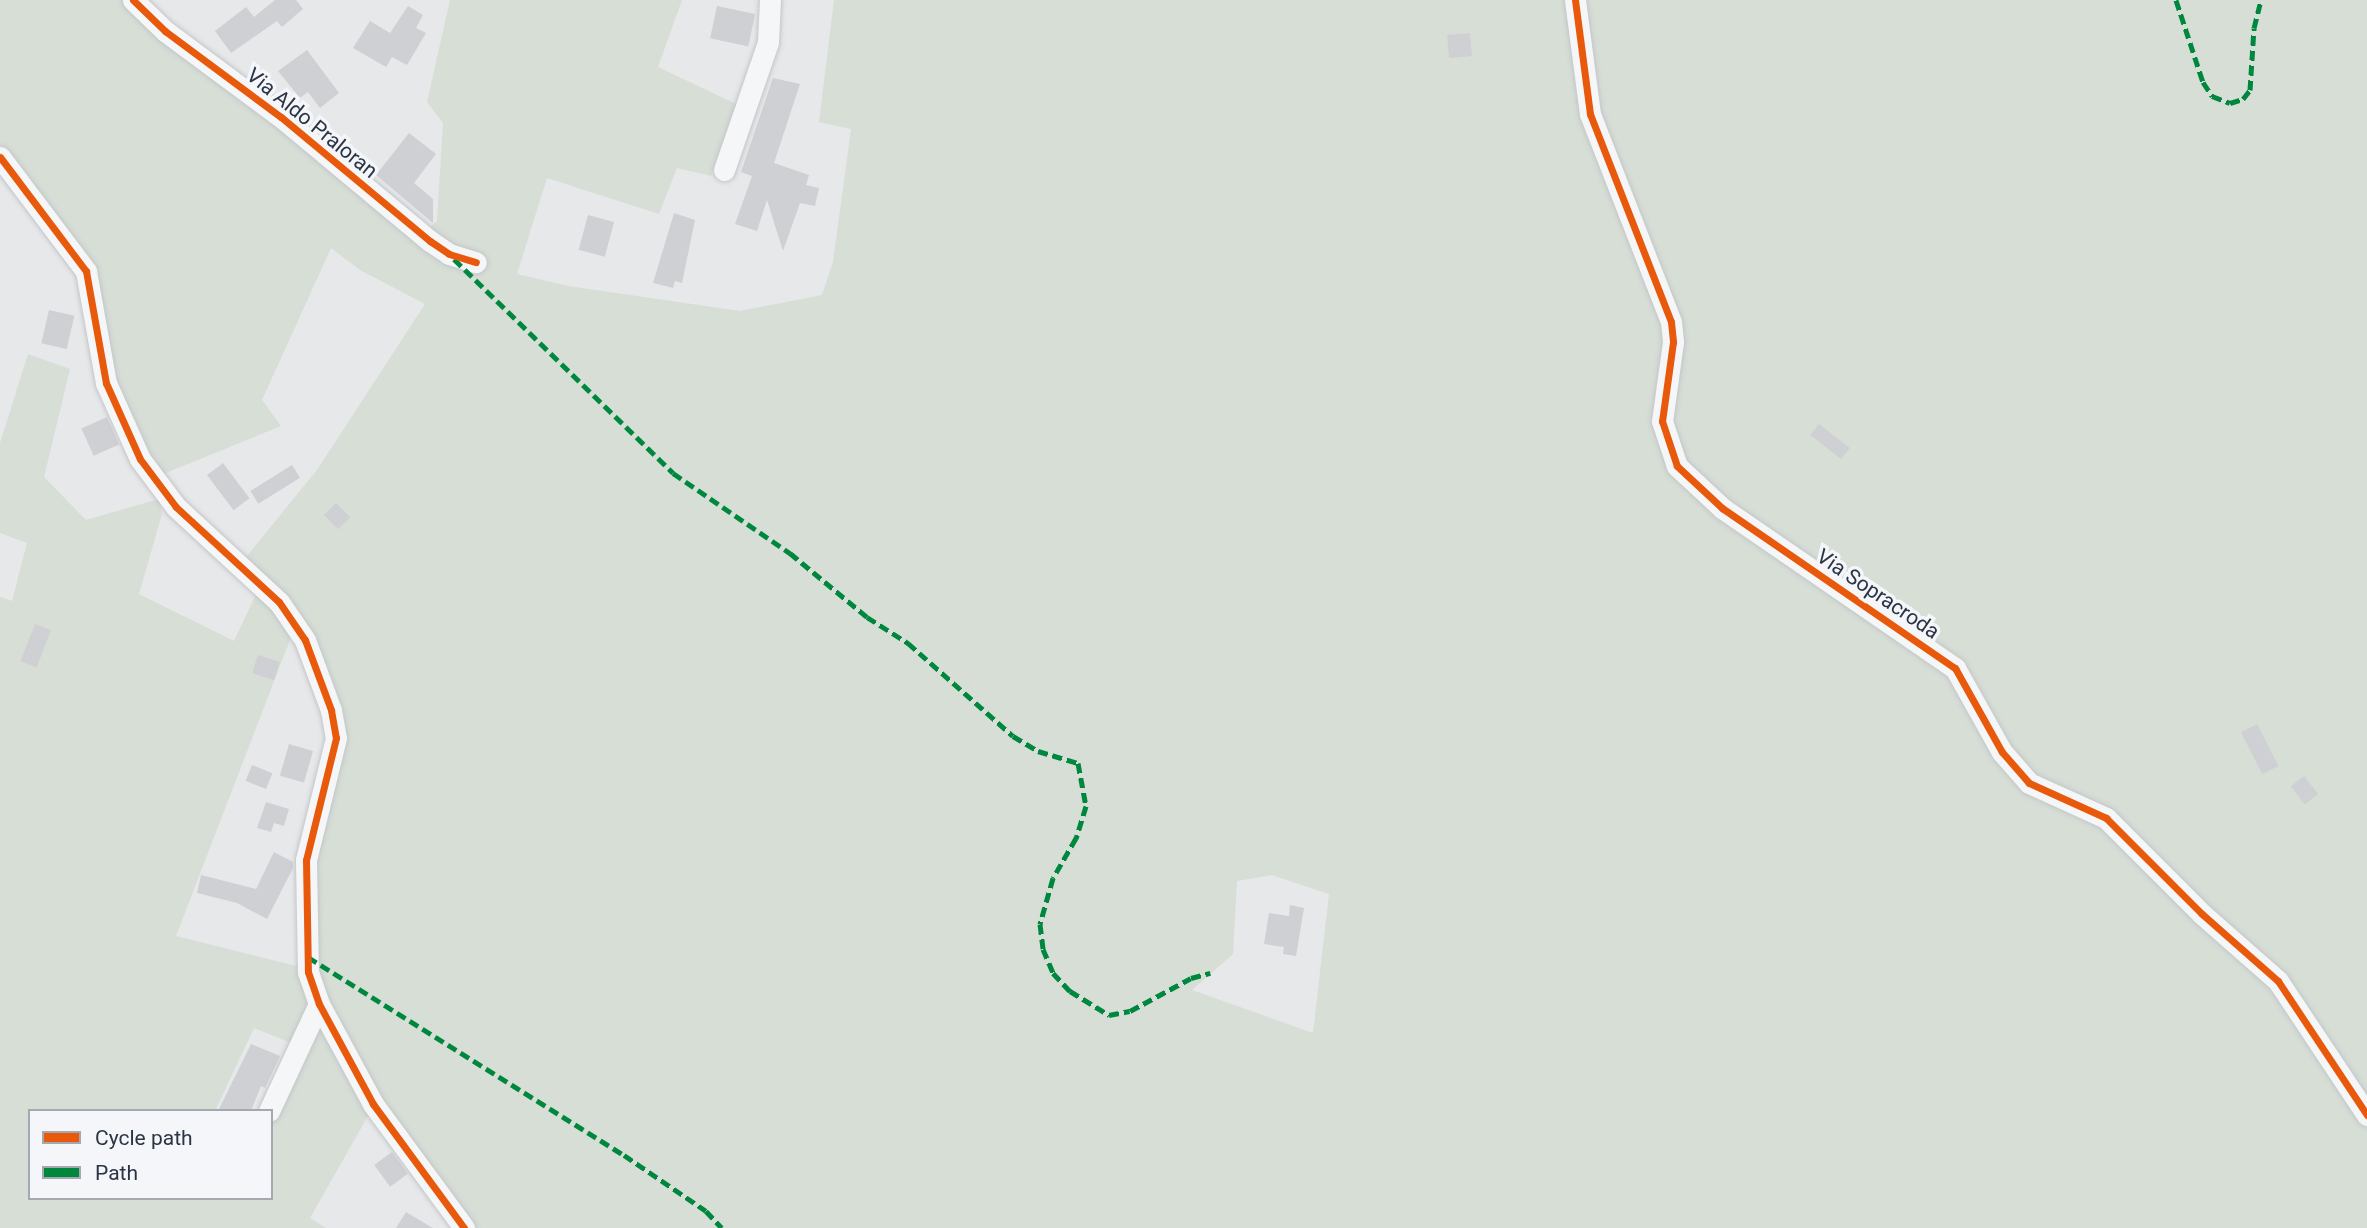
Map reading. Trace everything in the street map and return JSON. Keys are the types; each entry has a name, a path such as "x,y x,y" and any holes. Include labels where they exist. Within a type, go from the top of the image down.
{"street":[{"name":"Via Aldo Praloran","path":"133,0 165,31 281,117 430,242 449,254 476,262"},
{"path":"724,170 768,42 771,0"},
{"name":"Via Sopracroda","path":"1575,0 1590,114 1671,322 1673,342 1662,421 1677,466 1722,508 1955,668 2002,752 2029,783 2106,818 2277,981 2367,1115"},
{"path":"0,157 86,271 106,383 140,459 176,507 279,602 305,639 335,726 306,860 308,972 319,1004 373,1104 464,1228"},
{"path":"270,1109 319,1004"}],"shaded area":[{"path":"0,0 139,0 424,232 437,221 443,123 427,102 450,0 682,0 658,67 738,105 711,176 677,168 659,214 547,178 517,274 568,286 740,311 822,295 833,262 851,129 819,122 834,0 2367,0 2367,1228 471,1228 377,1100 310,1218 326,1228 0,1228 0,597 12,601 27,543 0,533 0,443 28,354 70,369 44,477 86,520 159,499 162,514 139,594 234,641 263,579 242,562 317,470 425,304 360,270 331,248 262,400 281,426 151,479 113,392 82,276 0,163","holes":["293,632 339,755 313,858 300,967 176,936","1272,875 1329,894 1313,1033 1192,990 1233,954 1237,881"]}],"building":[{"path":"275,0 296,0 303,9 282,27 277,21 231,53 215,31 246,7 254,17"},
{"path":"408,6 423,15 416,28 426,33 407,65 392,57 386,67 353,48 370,21 390,33"},
{"path":"717,6 755,14 748,46 710,38"},
{"path":"1470,33 1472,56 1449,58 1447,35"},
{"path":"307,50 339,93 320,108 308,92 300,98 278,71"},
{"path":"773,78 800,84 774,163 809,175 806,185 819,188 815,206 800,203 783,251 767,200 757,231 735,224 752,176 741,172"},
{"path":"409,133 436,154 414,183 433,199 433,223 376,175"},
{"path":"674,213 695,220 682,283 675,281 673,288 653,283"},
{"path":"588,215 614,222 605,257 579,250"},
{"path":"49,310 74,316 67,349 41,343"},
{"path":"107,417 119,444 94,456 81,428"},
{"path":"1819,424 1850,448 1841,459 1810,435"},
{"path":"223,463 249,498 234,510 207,475"},
{"path":"292,465 300,478 258,504 250,491"},
{"path":"336,503 350,517 338,529 324,515"},
{"path":"35,624 51,630 37,667 21,661"},
{"path":"258,655 280,662 274,680 252,673"},
{"path":"2257,724 2278,766 2262,774 2241,732"},
{"path":"289,744 313,751 304,783 280,776"},
{"path":"252,765 272,773 266,789 246,781"},
{"path":"2304,776 2318,794 2305,805 2291,786"},
{"path":"266,802 289,809 284,826 274,823 271,832 257,828"},
{"path":"274,852 293,862 293,868 267,919 237,903 197,893 201,875 256,889"},
{"path":"1290,905 1304,908 1296,956 1283,954 1284,947 1264,944 1269,913 1289,916"},
{"path":"251,1044 280,1056 265,1088 261,1086 252,1109 219,1109"},
{"path":"392,1152 408,1174 390,1187 374,1165"},
{"path":"406,1212 433,1228 396,1228"}],"marked path":[{"path":"2176,0 2203,82 2212,96 2230,103 2243,99 2250,90 2254,28 2261,0"},
{"path":"454,259 673,473 790,553 867,617 908,643 1013,736 1038,751 1078,763 1086,806 1076,838 1053,878 1040,924 1043,949 1053,973 1070,991 1109,1015 1130,1011 1191,978 1210,973"},
{"path":"308,957 624,1155 706,1211 722,1228"}],"cycle path":[{"path":"133,0 165,31 281,117 430,241 449,254 476,262"},
{"path":"1575,0 1590,114 1671,322 1673,342 1662,421 1677,466 1722,508 1955,668 2002,752 2029,783 2106,818 2202,914 2278,981 2367,1115"},
{"path":"0,157 86,271 106,383 140,459 176,507 279,602 305,640 331,710 336,738 306,860 308,972 319,1004 373,1104 464,1228"}]}
